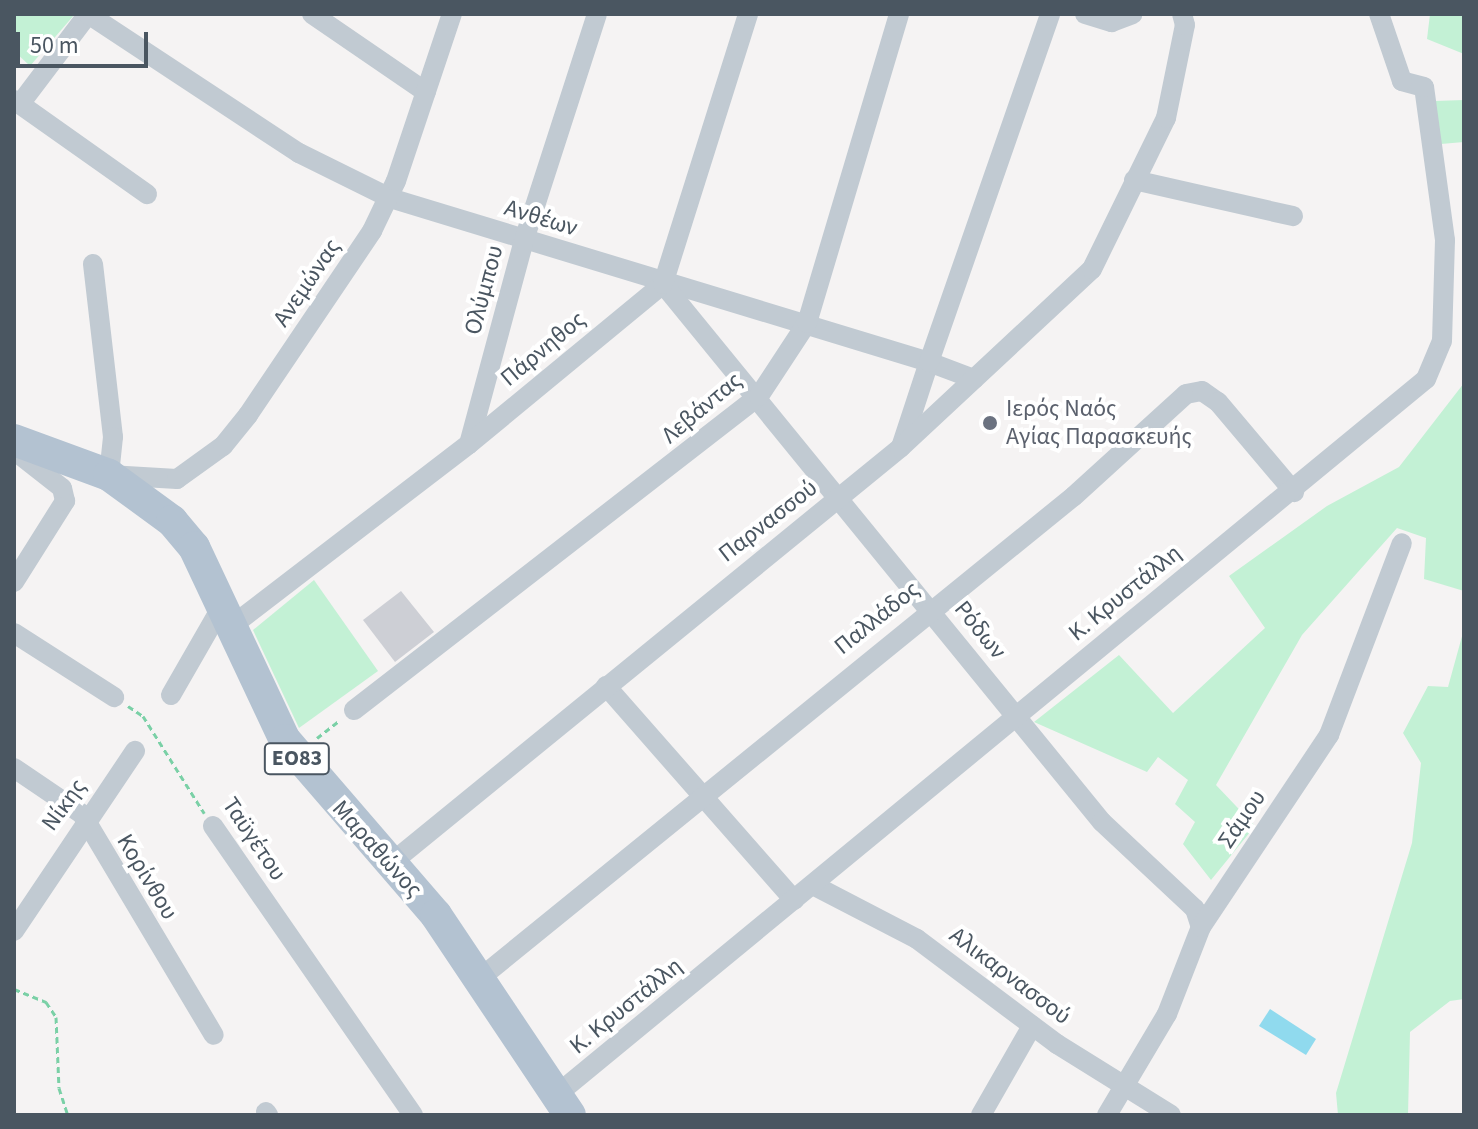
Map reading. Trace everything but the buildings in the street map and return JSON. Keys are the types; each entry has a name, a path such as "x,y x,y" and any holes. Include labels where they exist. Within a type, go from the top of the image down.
{"main road":[{"name":"Μαραθώνος","path":"15,441 109,475 172,521 228,614 295,755 436,915 563,1106"}],"street":[{"path":"88,14 17,102 147,194"},
{"name":"Ανθέων","path":"88,14 299,153 390,198 663,284 807,323 974,379"},
{"path":"312,14 426,92"},
{"name":"Ανεμώνας","path":"109,475 124,471 171,482 223,446 315,319 390,198 452,14"},
{"name":"Ολύμπου","path":"469,444 524,240 597,14"},
{"path":"663,284 748,14"},
{"name":"Λεβάντας","path":"354,710 759,396 807,323 899,14"},
{"path":"900,448 1050,14"},
{"path":"1085,14 1112,22 1133,14"},
{"path":"1182,14 1185,25 1166,118 1134,180 1293,216"},
{"name":"Κ. Κρυστάλλη","path":"563,1106 794,900 1411,395 1433,369 1442,341 1446,251 1424,87 1402,81 1379,14"},
{"name":"Παρνασσού","path":"390,864 900,448 1092,269 1134,180"},
{"path":"93,264 113,437 109,475"},
{"name":"Ρόδων","path":"663,284 842,497 1102,822 1195,909 1201,927"},
{"name":"Πάρνηθος","path":"228,614 469,444 663,284"},
{"name":"Παλλάδος","path":"479,979 700,794 1074,496 1195,390 1235,419 1294,492"},
{"path":"14,582 65,501 62,488 15,451 15,441"},
{"name":"Σάμου","path":"1107,1115 1167,1014 1201,927 1329,735 1402,543"},
{"path":"171,695 228,614"},
{"path":"14,633 114,697"},
{"path":"606,686 794,900"},
{"name":"Νίκης","path":"16,923 135,751"},
{"name":"Κορίνθου","path":"14,768 86,819 214,1035"},
{"name":"Ταϋγέτου","path":"213,826 413,1115"},
{"name":"Αλικαρνασσού","path":"813,885 917,939 1032,1026 1123,1088 1171,1115"},
{"path":"981,1115 1032,1026"}],"path":[{"name":"Ταϋγέτου","path":"114,697 143,716 213,826"},
{"path":"295,755 354,710"},
{"path":"14,989 46,1002 56,1017 59,1088 68,1115"}],"green space":[{"path":"14,14 75,14 30,66 14,51"},
{"path":"1430,14 1464,14 1464,54 1427,39"},
{"path":"1464,100 1464,142 1441,144 1435,101"},
{"path":"1464,383 1464,591 1424,579 1426,538 1397,528 1302,635 1216,785 1255,826 1211,880 1183,844 1195,822 1175,804 1188,780 1158,757 1147,772 1034,722 1119,655 1173,713 1265,628 1229,576 1327,506 1399,467"},
{"path":"314,580 378,671 299,728 253,630"},
{"path":"1464,629 1464,999 1450,1001 1410,1032 1408,1115 1338,1115 1336,1093 1412,843 1421,763 1403,733 1428,686 1448,687"}],"water":[{"path":"1270,1009 1316,1039 1306,1055 1259,1026"}],"place":[{"name":"Ιερός Ναός Αγίας Παρασκευής","path":"990,423"}]}
